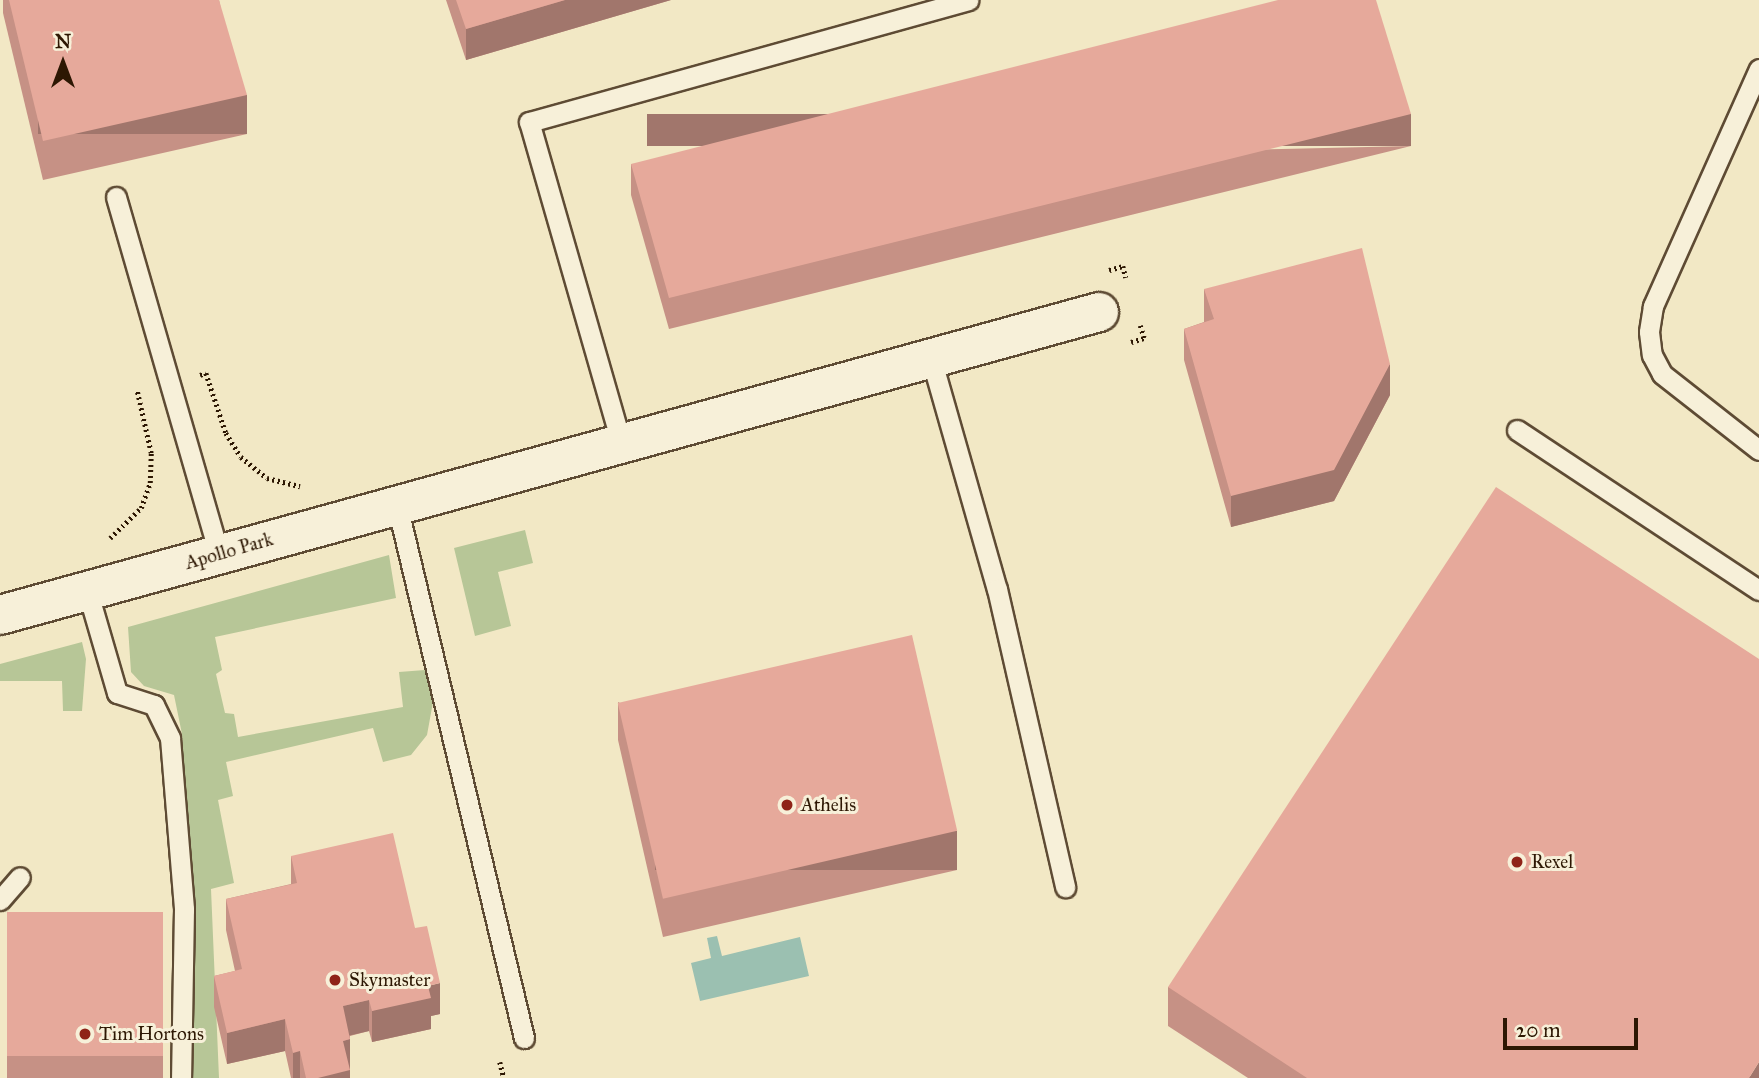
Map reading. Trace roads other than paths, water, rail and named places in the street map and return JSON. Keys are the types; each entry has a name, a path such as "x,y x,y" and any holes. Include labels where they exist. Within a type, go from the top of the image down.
{"street":[{"name":"Apollo Park","path":"0,615 88,593 458,486 1099,312"}],"lane":[{"path":"621,442 529,122 968,0"},
{"path":"1759,69 1653,306 1649,332 1652,355 1662,373 1759,450"},
{"path":"116,197 172,382 219,554"},
{"path":"931,358 997,589 1065,887"},
{"path":"611,406 621,442"},
{"path":"1517,430 1759,590"},
{"path":"397,505 524,1038"},
{"path":"88,593 117,693 154,705 170,738 184,909 181,1078"},
{"path":"0,900 20,877"}],"place":[{"name":"Athelis","path":"787,805"},
{"name":"Rexel","path":"1517,862"},
{"name":"Skymaster","path":"335,980"},
{"name":"Tim Hortons","path":"85,1034"}]}
